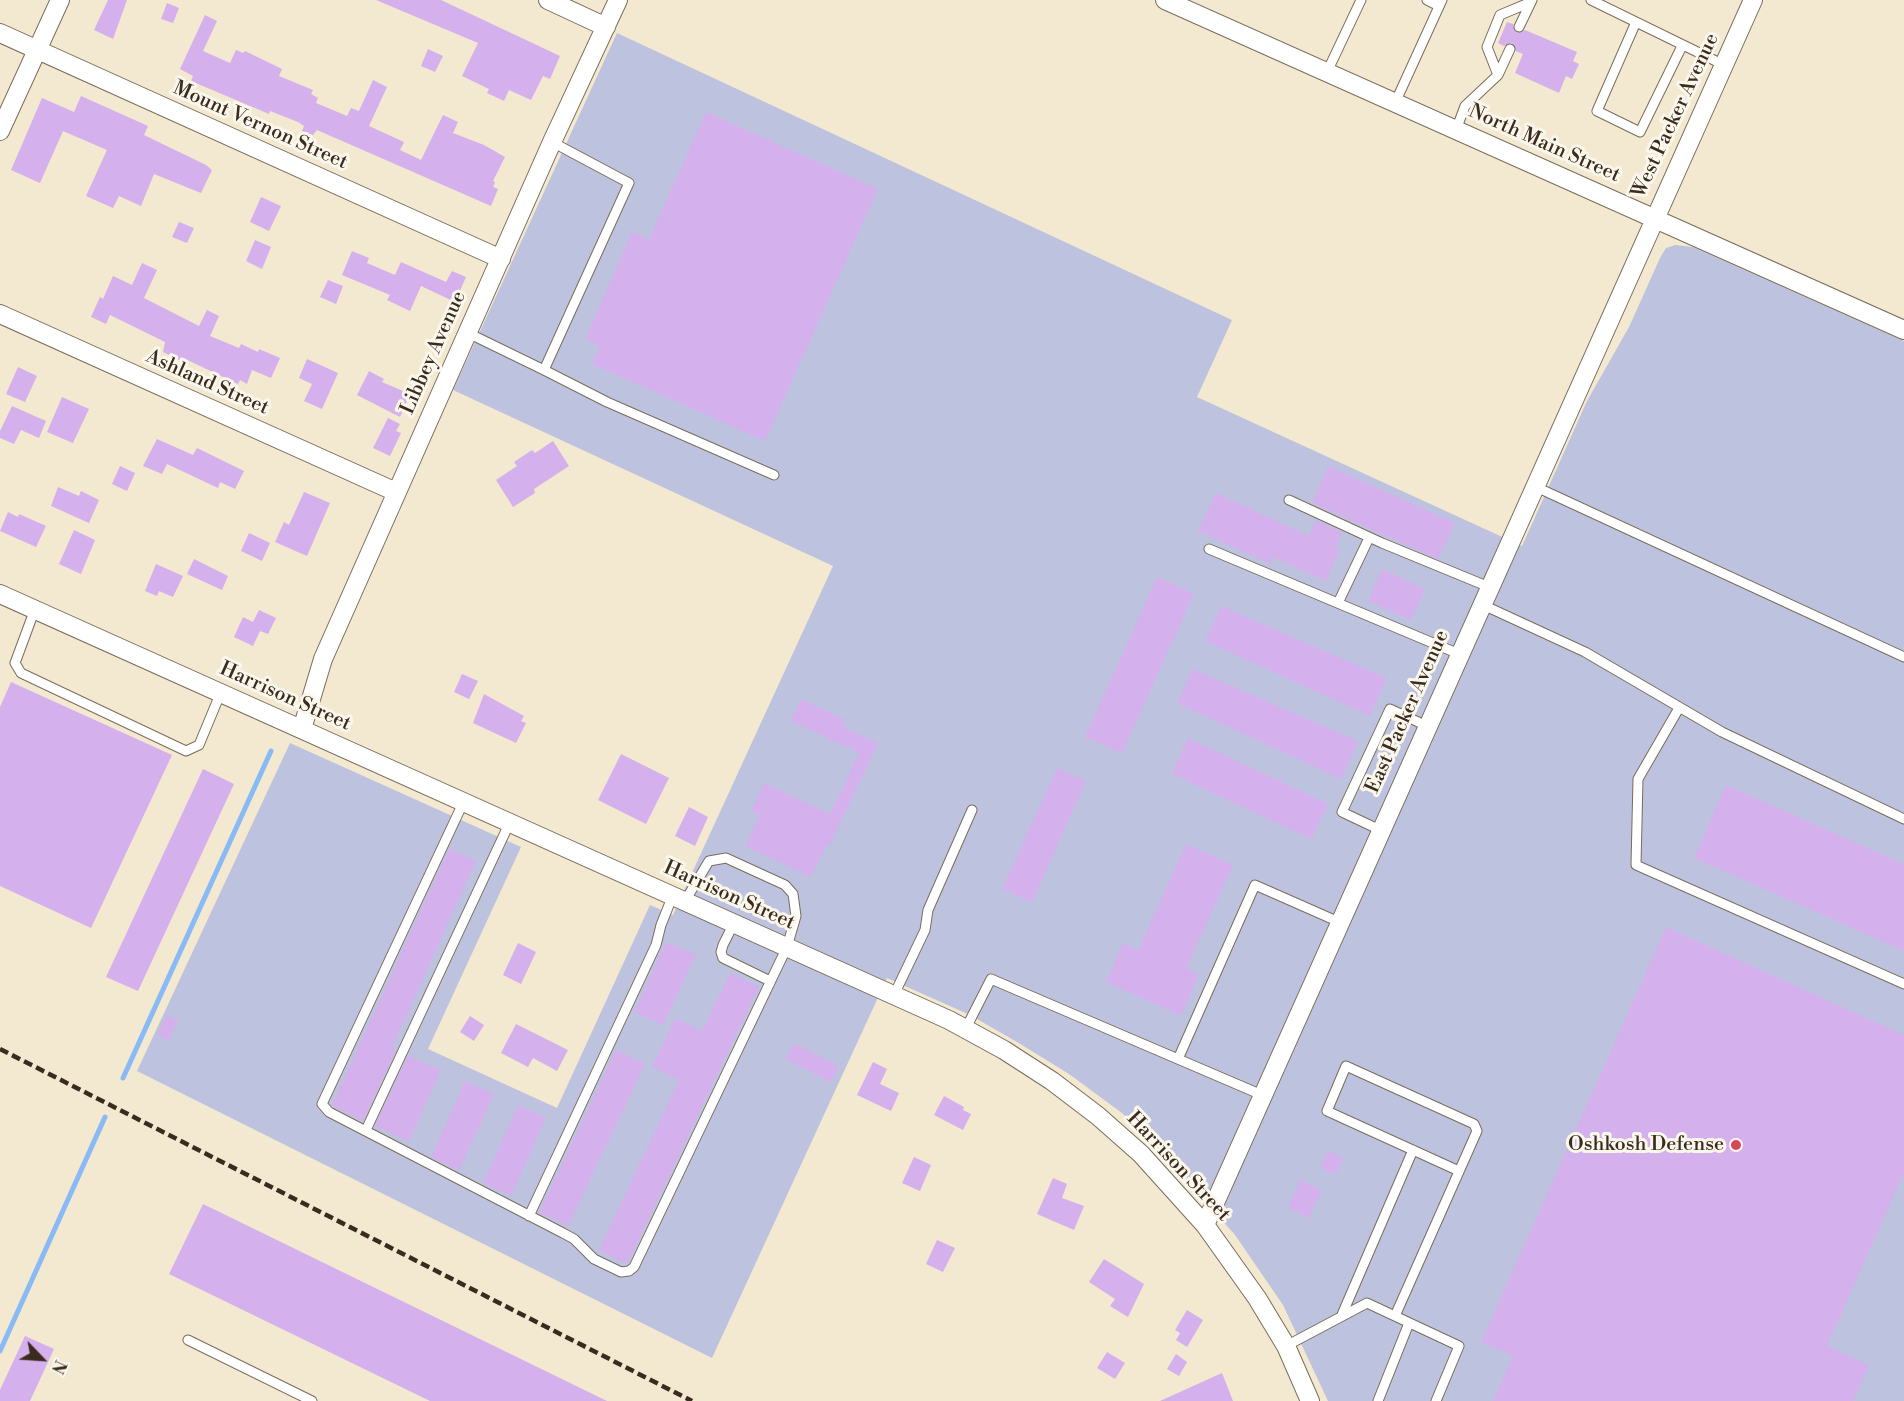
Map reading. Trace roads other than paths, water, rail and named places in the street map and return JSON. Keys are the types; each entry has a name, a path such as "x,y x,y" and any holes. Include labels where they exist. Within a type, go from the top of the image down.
{"street":[{"path":"0,131 60,0"},
{"path":"548,0 606,27"},
{"name":"Libbey Avenue","path":"302,729 323,659 552,142 618,0"},
{"name":"North Main Street","path":"1165,0 1904,330"},
{"name":"West Packer Avenue","path":"1654,218 1753,0"},
{"name":"Mount Vernon Street","path":"0,33 501,258"},
{"name":"East Packer Avenue","path":"1205,1225 1654,218"},
{"name":"Ashland Street","path":"0,314 396,492"},
{"name":"Harrison Street","path":"0,594 966,1028 1052,1081 1142,1154 1205,1225 1257,1298 1286,1346 1310,1401"}],"lane":[{"path":"1327,72 1361,0"},
{"path":"1395,103 1441,3 1427,0"},
{"path":"1591,0 1724,65"},
{"path":"1519,27 1531,1"},
{"path":"1498,75 1487,47 1500,15 1531,1"},
{"path":"1636,21 1597,111 1640,132 1682,46"},
{"path":"1456,130 1465,106 1498,75 1510,49"},
{"path":"544,370 629,183 552,142"},
{"path":"468,333 607,402 774,475"},
{"path":"1534,486 1904,657"},
{"path":"1289,500 1485,596 1722,732 1904,819"},
{"path":"1338,603 1369,538"},
{"path":"1209,549 1459,654"},
{"path":"35,609 15,663 21,673 186,751 199,745 221,692"},
{"path":"1679,708 1638,779 1636,865 1904,984"},
{"path":"1380,830 1342,812 1390,709 1427,726"},
{"path":"464,801 322,1104 329,1112 574,1239 594,1259 621,1272 629,1271 634,1267 787,946 796,916 793,894 785,885 740,862 726,858 709,861 679,898 530,1216"},
{"path":"894,995 925,930 928,910 972,810"},
{"path":"366,1130 510,822"},
{"path":"1178,1059 1255,885 1339,922"},
{"path":"734,923 723,945 721,952 723,958 770,981"},
{"path":"966,1028 991,979 1262,1095"},
{"path":"1395,1316 1477,1131 1474,1124 1346,1066 1327,1111 1459,1171"},
{"path":"1341,1317 1413,1150"},
{"path":"1286,1346 1367,1304 1459,1346 1436,1401"},
{"path":"1378,1401 1409,1323"},
{"path":"188,1340 312,1401"}],"waterway":[{"path":"123,1078 271,751"},
{"path":"0,1351 105,1117"}],"railway":[{"path":"0,1049 692,1401"}],"place":[{"name":"Oshkosh Defense","path":"1736,1145"}]}
